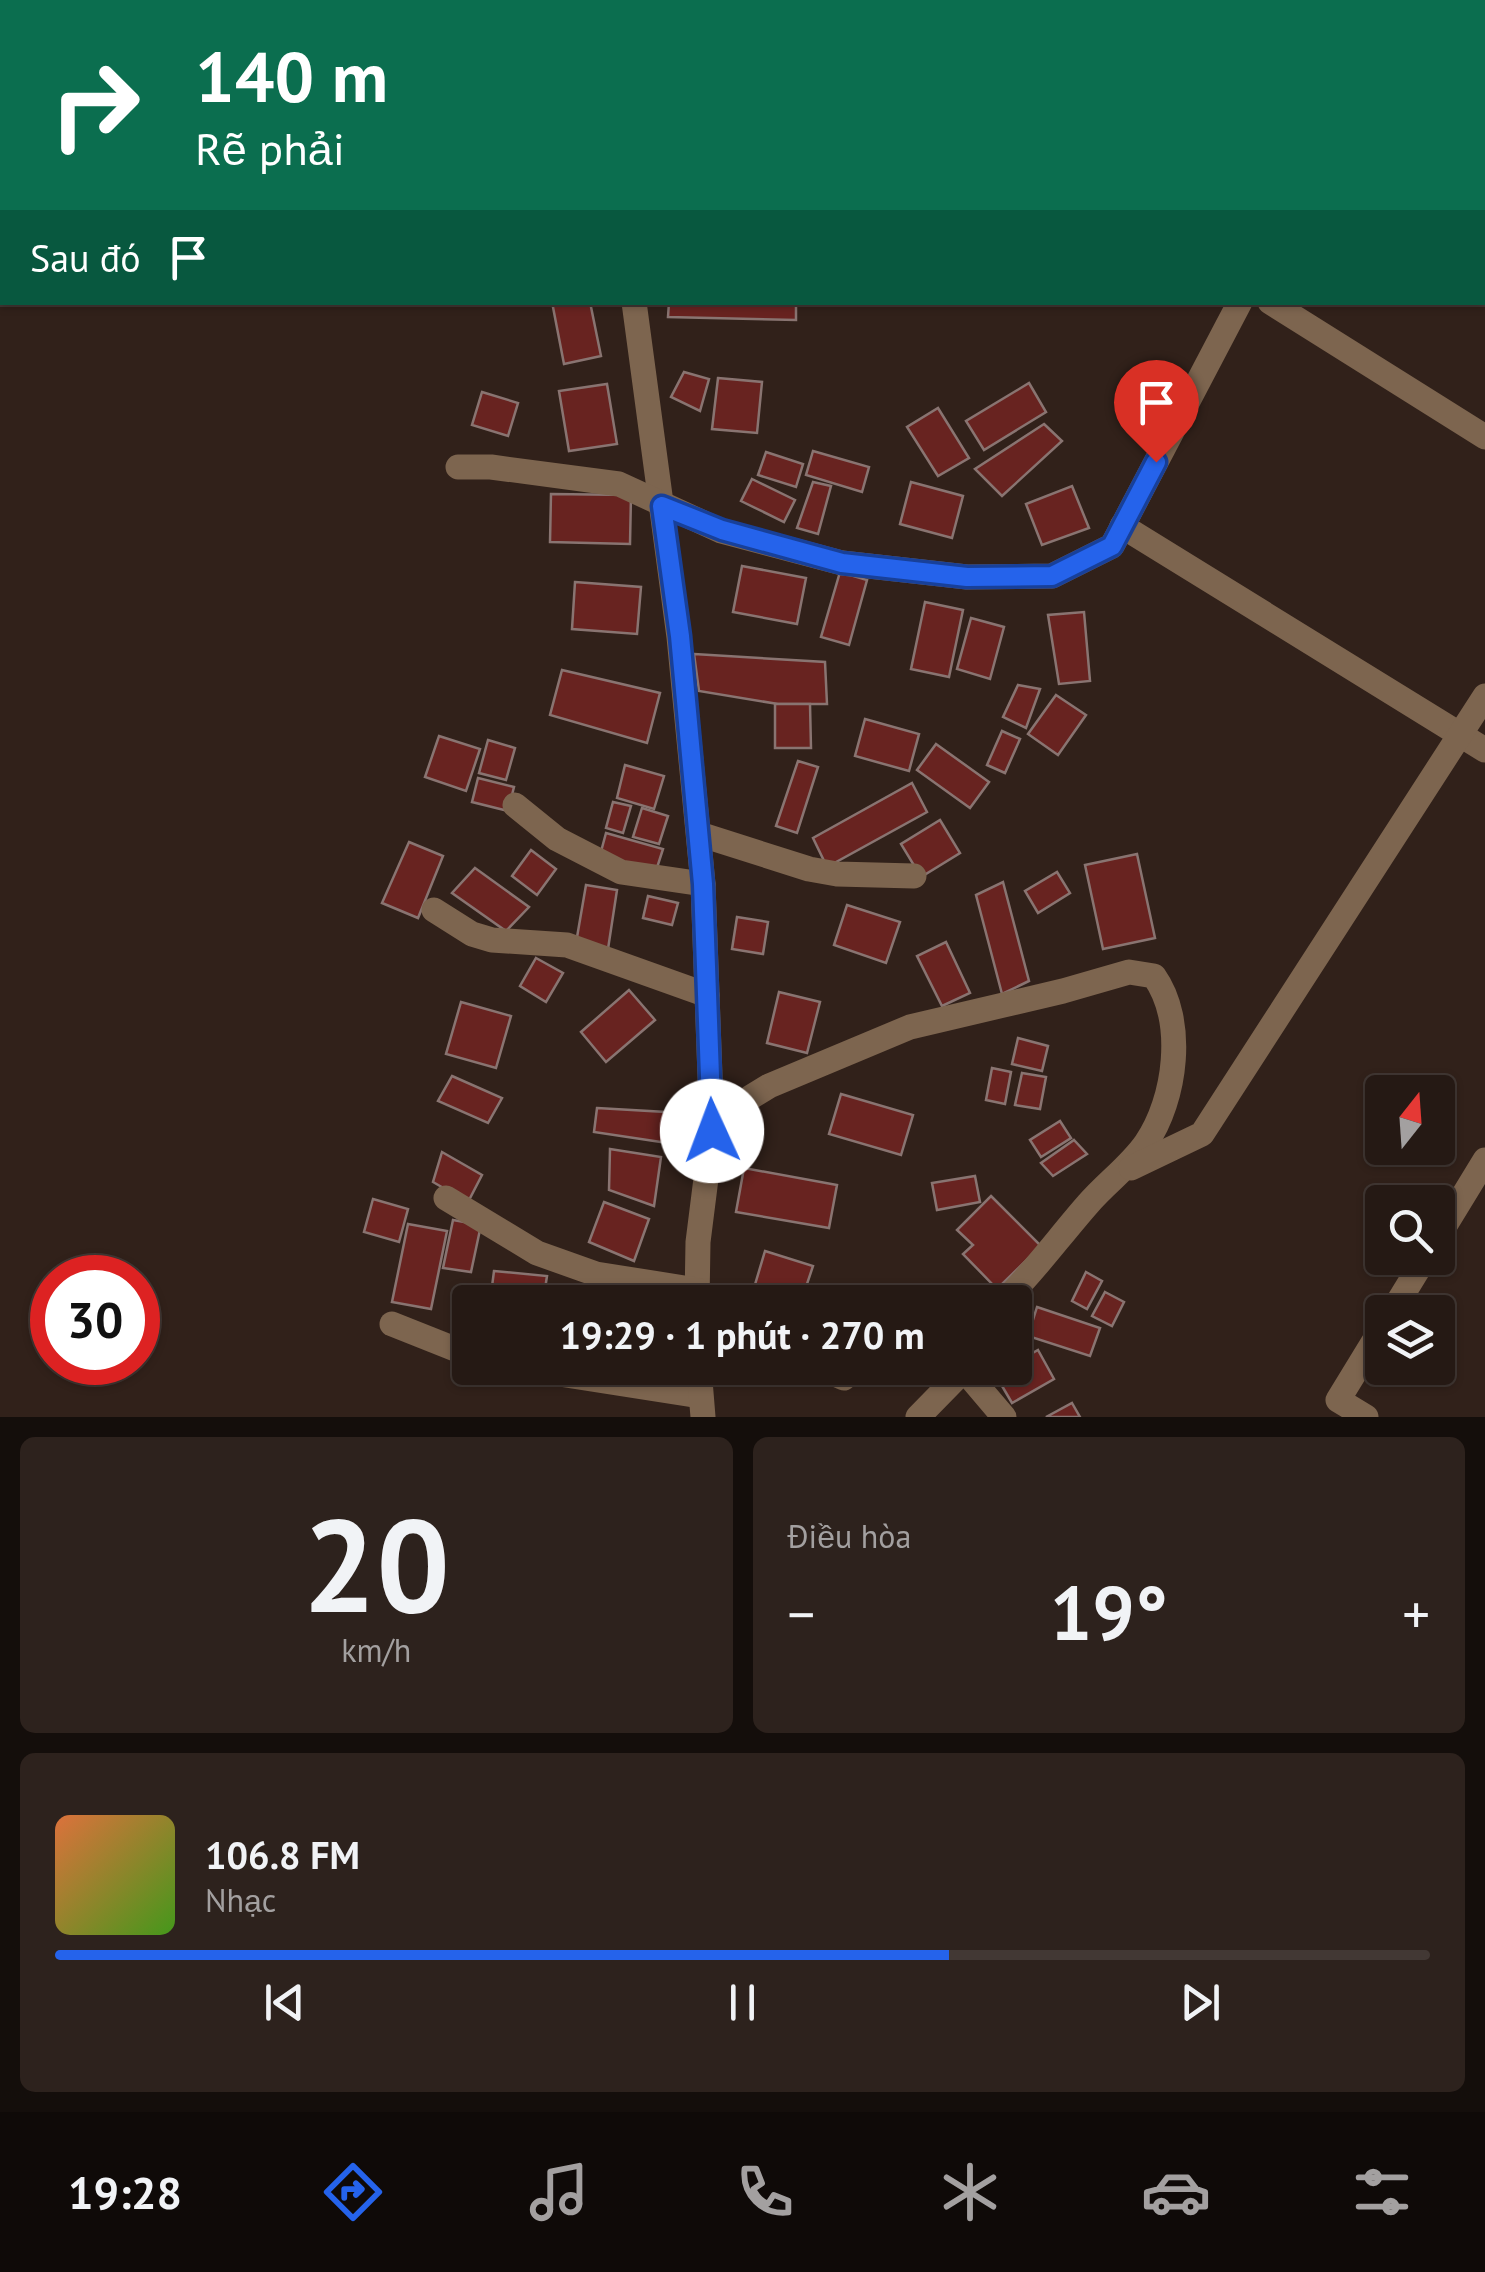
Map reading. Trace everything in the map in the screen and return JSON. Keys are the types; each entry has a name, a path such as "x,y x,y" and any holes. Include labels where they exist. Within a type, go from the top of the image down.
{"street":[{"path":"634,305 680,636 703,884 712,1131 698,1242 698,1285"},
{"path":"458,467 491,466 620,484 722,530 842,563 967,577 1052,576 1112,546 1238,305"},
{"path":"1275,305 1485,437"},
{"path":"1122,526 1485,750"},
{"path":"1116,1174 1202,1134 1485,696"},
{"path":"515,805 558,839 621,872 703,884"},
{"path":"699,834 809,870 914,876"},
{"path":"434,910 482,937 567,946 707,995"},
{"path":"712,1131 750,1097 769,1086 910,1027 1129,972 1154,976 1166,993 1173,1044 1171,1070 1156,1125 1144,1145 1021,1285"},
{"path":"1455,1210 1485,1160"},
{"path":"446,1198 552,1258 596,1274 647,1285"},
{"path":"392,1324 452,1347"},
{"path":"1365,1356 1338,1400 1366,1417"},
{"path":"602,1385 701,1406"},
{"path":"918,1417 949,1385"},
{"path":"978,1385 1004,1417"}],"building":[{"path":"553,305 591,305 601,356 564,364"},
{"path":"669,305 796,305 796,320 668,317"},
{"path":"684,372 709,379 700,411 671,397"},
{"path":"718,378 762,382 757,433 712,429"},
{"path":"1029,383 1046,412 984,450 966,421"},
{"path":"607,384 617,444 569,451 559,391"},
{"path":"482,392 518,403 508,436 472,425"},
{"path":"938,408 969,458 938,476 907,427"},
{"path":"1044,424 1062,441 1002,496 975,469"},
{"path":"813,451 869,467 862,492 806,475"},
{"path":"766,452 803,464 796,487 758,475"},
{"path":"752,479 795,500 784,522 741,501"},
{"path":"813,482 831,486 818,534 797,528"},
{"path":"911,482 963,496 952,538 900,524"},
{"path":"1072,486 1089,528 1042,545 1026,504"},
{"path":"551,494 631,495 630,544 550,542"},
{"path":"742,566 806,578 797,624 733,612"},
{"path":"840,572 867,580 849,645 821,637"},
{"path":"575,582 641,587 637,634 572,629"},
{"path":"925,602 963,610 949,677 911,669"},
{"path":"1084,612 1090,681 1059,684 1048,615"},
{"path":"971,618 1004,627 990,679 957,669"},
{"path":"694,654 825,662 827,704 778,704 699,691"},
{"path":"562,670 660,693 647,743 550,715"},
{"path":"1018,685 1040,689 1026,728 1003,717"},
{"path":"1056,695 1086,715 1058,755 1028,734"},
{"path":"775,704 810,704 811,748 775,748"},
{"path":"865,719 919,734 909,771 855,756"},
{"path":"1002,731 1020,739 1005,773 987,765"},
{"path":"439,736 480,749 466,791 425,777"},
{"path":"488,740 515,748 506,780 479,773"},
{"path":"936,744 989,782 970,808 917,770"},
{"path":"798,761 818,767 797,833 776,826"},
{"path":"625,765 664,776 654,809 617,798"},
{"path":"478,778 514,787 508,811 472,802"},
{"path":"912,783 927,812 827,867 813,838"},
{"path":"613,802 631,806 623,833 606,828"},
{"path":"642,808 668,816 659,844 633,837"},
{"path":"940,820 960,853 921,877 901,844"},
{"path":"606,833 663,849 655,874 599,859"},
{"path":"409,842 443,856 418,918 382,903"},
{"path":"531,850 556,869 537,895 512,876"},
{"path":"1137,854 1155,938 1103,949 1085,865"},
{"path":"475,868 529,907 506,931 452,893"},
{"path":"1057,872 1070,893 1038,913 1025,891"},
{"path":"1003,882 1029,981 1002,994 976,895"},
{"path":"586,885 617,890 608,949 576,943"},
{"path":"648,896 678,903 672,925 643,918"},
{"path":"847,905 900,922 886,963 834,945"},
{"path":"737,917 768,922 763,954 732,949"},
{"path":"946,942 970,993 942,1006 917,956"},
{"path":"536,958 563,973 546,1002 520,986"},
{"path":"629,990 655,1020 606,1062 581,1032"},
{"path":"779,992 820,1002 807,1053 767,1043"},
{"path":"461,1002 511,1016 496,1068 446,1054"},
{"path":"1018,1038 1048,1046 1042,1071 1012,1064"},
{"path":"992,1068 1011,1072 1005,1104 986,1100"},
{"path":"1022,1073 1046,1077 1040,1109 1015,1105"},
{"path":"452,1076 502,1098 488,1123 438,1101"},
{"path":"841,1094 913,1115 901,1155 829,1134"},
{"path":"597,1108 683,1113 681,1145 594,1132"},
{"path":"1060,1121 1071,1138 1041,1157 1030,1140"},
{"path":"1074,1140 1087,1154 1053,1176 1041,1163"},
{"path":"610,1149 661,1157 654,1206 609,1190"},
{"path":"442,1152 482,1175 468,1202 433,1182"},
{"path":"744,1168 837,1185 829,1228 736,1212"},
{"path":"975,1176 980,1202 937,1210 932,1183"},
{"path":"991,1196 1041,1246 1001,1285 993,1285 963,1254 973,1245 957,1230"},
{"path":"373,1199 408,1209 399,1242 364,1232"},
{"path":"604,1202 649,1219 634,1261 589,1242"},
{"path":"453,1220 481,1225 471,1272 443,1268"},
{"path":"408,1224 447,1231 431,1309 392,1302"},
{"path":"765,1251 813,1266 807,1285 755,1285"},
{"path":"494,1271 547,1276 546,1285 492,1285"},
{"path":"1086,1272 1102,1281 1087,1309 1072,1301"},
{"path":"1105,1292 1124,1302 1112,1326 1092,1316"},
{"path":"1037,1307 1100,1328 1090,1356 1032,1337"},
{"path":"1038,1350 1054,1379 1012,1403 1001,1385 1032,1385 1032,1353"},
{"path":"1072,1403 1080,1417 1046,1417"}],"route":[{"path":"712,1131 703,884 680,636 662,506 722,530 842,563 967,577 1052,576 1112,546 1156,462"}]}
